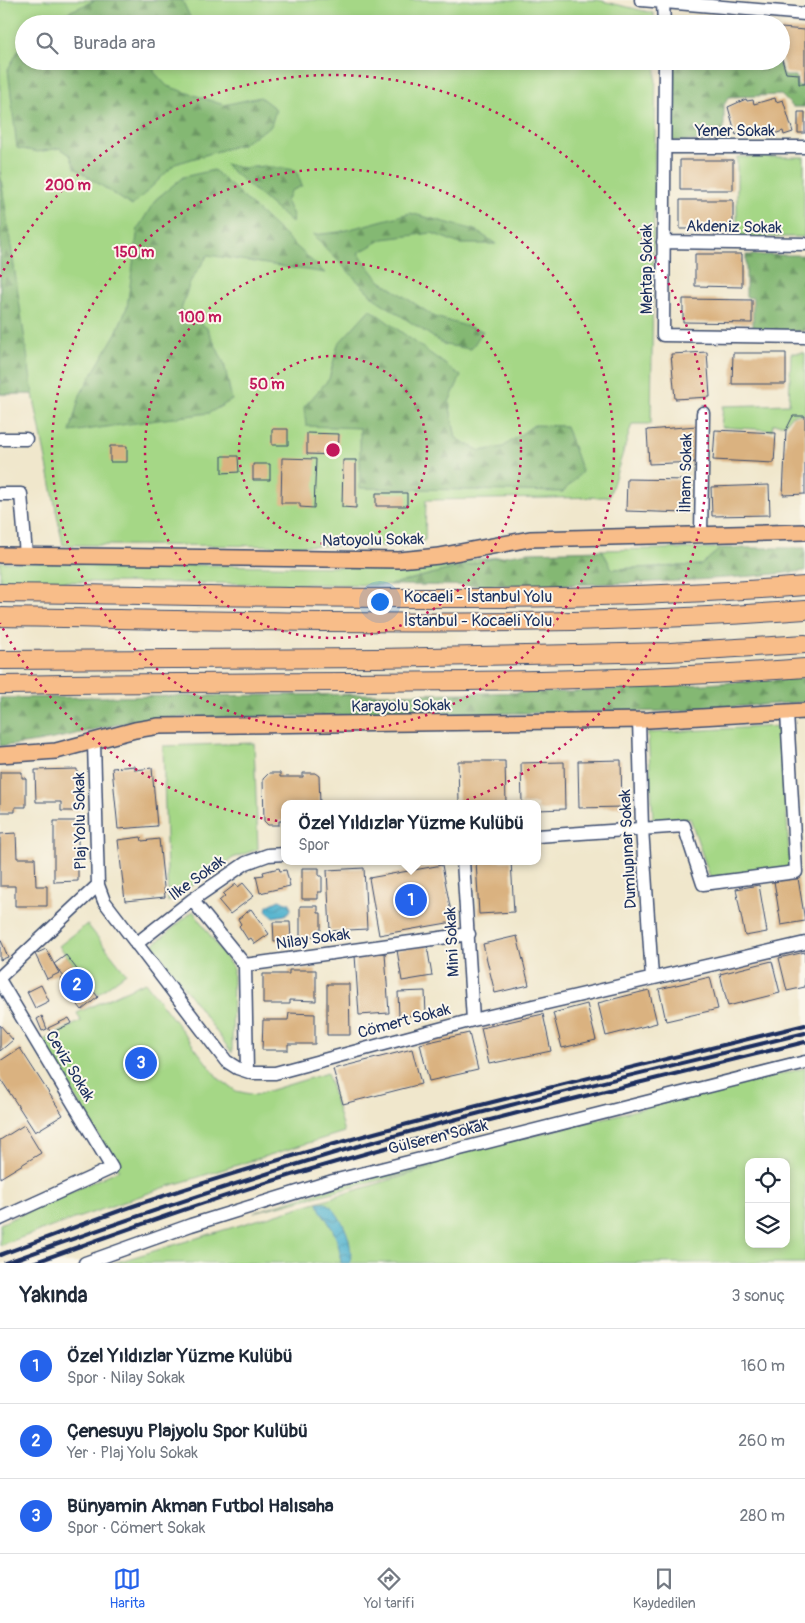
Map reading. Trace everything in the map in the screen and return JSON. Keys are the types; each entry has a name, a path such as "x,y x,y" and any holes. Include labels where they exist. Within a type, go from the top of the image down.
{"highway":[{"name":"Kocaeli - İstanbul Yolu","path":"0,593 541,598 678,594 805,586"},
{"name":"İstanbul - Kocaeli Yolu","path":"0,617 467,622 612,620 805,610"},
{"path":"0,660 387,658 670,652 805,644"},
{"path":"0,685 512,680 690,675 805,668"}],"main road":[{"name":"Natoyolu Sokak","path":"0,555 399,560 439,556 530,539 805,532"},
{"name":"Karayolu Sokak","path":"0,755 56,751 94,743 121,733 159,726 639,720 805,712"}],"street":[{"path":"659,15 652,1 751,5 805,14"},
{"name":"Mehtap Sokak","path":"665,70 663,335 805,337"},
{"name":"Yener Sokak","path":"665,147 805,147"},
{"name":"Akdeniz Sokak","path":"663,242 805,244"},
{"name":"İlham Sokak","path":"701,534 703,413"},
{"path":"0,439 26,439"},
{"path":"0,494 21,494 26,555"},
{"path":"541,836 684,826 703,884 800,872 787,713"},
{"name":"Dumlupınar Sokak","path":"639,720 642,828 652,977"},
{"name":"Plaj Yolu Sokak","path":"0,977 98,885 94,743"},
{"name":"İlke Sokak","path":"136,944 192,900 246,863 268,855 281,854"},
{"name":"Mini Sokak","path":"464,865 473,1020"},
{"name":"Cömert Sokak","path":"98,885 104,901 226,1061 247,1071 275,1072 473,1020 805,943"},
{"path":"192,900 245,965 247,1071"},
{"name":"Nilay Sokak","path":"245,965 468,934"},
{"name":"Ceviz Sokak","path":"0,981 112,1168 0,1219"},
{"name":"Gülseren Sokak","path":"85,1263 191,1225 333,1181 805,1062"}],"green space":[{"path":"0,0 598,0 653,13 654,15 15,15 15,70 656,70 651,424 632,424 609,497 426,500 425,540 405,546 63,545 33,394 0,394"},
{"path":"96,0 182,0 189,15 62,15"},
{"path":"15,57 15,70 154,70 167,86 224,105 260,97 276,109 271,126 242,144 175,164 132,206 75,168 70,155 60,148 38,152 17,148 8,69"},
{"path":"670,70 782,70 784,76 796,76 797,86 805,86 805,107 793,107 781,95 729,97 724,105 724,141 670,141"},
{"path":"737,157 804,157 804,237 737,237"},
{"path":"224,164 243,168 265,166 296,170 302,186 291,191 286,201 293,215 292,223"},
{"path":"214,170 325,273 208,255 190,282 181,310 207,328 224,363 232,400 209,413 70,432 80,395 116,333 127,307 138,228 156,199 183,177"},
{"path":"0,172 33,394 0,394"},
{"path":"410,213 475,230 496,244 460,244 432,233 383,239 358,253 379,280 435,317 483,331 471,349 445,345 374,298 313,235 339,232"},
{"path":"746,255 805,255 805,331 753,331 753,298 746,297"},
{"path":"370,309 461,376 449,402 456,438 480,451 503,447 534,425 566,426 582,472 563,492 360,488 360,428 306,426 304,407 329,379 338,344"},
{"path":"791,353 805,353 805,414 792,415 785,424 773,424 772,430 721,427 723,406 789,404"},
{"path":"721,548 701,565 612,569 602,550"},
{"path":"721,548 805,548 805,571 701,580 649,582 545,585 389,585 498,557 529,552 602,550 612,569 701,565"},
{"path":"498,557 389,585 0,581 0,562 404,568"},
{"path":"805,678 805,702 674,711 159,718 119,724 60,738 0,746 0,698 570,692"},
{"path":"781,726 790,869 710,877 690,818 653,820 648,733"},
{"path":"254,743 258,849 233,858 168,902 163,746"},
{"path":"193,911 233,968 232,1053 153,945"},
{"path":"87,924 126,973 98,994 59,946"},
{"path":"145,982 218,1078 236,1091 255,1095 327,1073 344,1132 163,1188 0,1245 0,1224 119,1170 42,1041 81,1021 77,1013"},
{"path":"805,1068 805,1263 114,1263 433,1167 254,1212 378,1174"}],"water":[{"path":"279,900 290,903 291,910 285,915 273,917 266,911 267,906"},
{"path":"318,1202 326,1202 342,1221 350,1246 350,1263 341,1263 339,1246 335,1235 320,1210"}],"building":[{"path":"790,29 805,30 805,84 799,84 799,74 786,73 785,70 790,70"},
{"path":"775,98 776,102 783,100 793,132 784,135 783,131 771,135 768,131 755,135 754,131 740,136 740,133 736,135 728,107 746,99 747,101 753,100 754,104"},
{"path":"798,112 805,112 805,133 798,133"},
{"path":"680,160 733,160 733,190 680,190"},
{"path":"680,200 733,200 733,229 680,229"},
{"path":"695,254 742,254 742,287 695,286"},
{"path":"683,299 752,300 752,323 683,322"},
{"path":"707,352 710,397 675,399 671,354"},
{"path":"733,353 786,353 786,384 732,384"},
{"path":"793,416 805,416 805,494 783,495 786,430"},
{"path":"697,426 698,462 649,464 647,430"},
{"path":"272,429 288,429 288,445 272,445"},
{"path":"715,430 776,433 774,463 713,460"},
{"path":"307,433 339,434 338,455 307,454"},
{"path":"110,446 127,446 127,462 110,462"},
{"path":"222,456 238,456 239,472 222,473"},
{"path":"282,458 316,459 314,508 300,507 300,503 281,503"},
{"path":"343,460 356,460 356,508 342,507"},
{"path":"253,464 270,464 270,480 253,480"},
{"path":"627,479 688,480 687,513 626,511"},
{"path":"769,485 770,515 712,516 711,487"},
{"path":"376,493 407,493 407,506 376,506"},
{"path":"621,760 622,807 579,808 578,761"},
{"path":"458,761 505,761 506,800 459,800"},
{"path":"564,762 565,809 541,810 541,800 522,800 521,763"},
{"path":"135,766 135,770 152,768 157,826 118,829 112,768"},
{"path":"77,769 78,811 61,811 61,802 36,802 35,770"},
{"path":"0,772 22,772 22,778 26,778 26,807 15,807 15,812 0,812"},
{"path":"269,773 280,773 280,777 303,777 303,773 315,773 319,776 320,800 281,800 281,821 279,821 279,825 268,825 264,821 263,779"},
{"path":"54,821 78,821 78,881 54,882"},
{"path":"16,833 17,858 35,858 36,886 47,886 47,906 15,906 15,886 0,886 0,834"},
{"path":"141,837 142,841 159,839 165,897 125,901 118,840"},
{"path":"442,865 453,922 379,935 369,878"},
{"path":"476,865 511,865 514,912 479,914"},
{"path":"279,868 280,871 286,870 290,886 260,893 256,876 264,875 263,872"},
{"path":"302,868 319,868 319,876 322,876 322,892 318,892 318,899 302,899"},
{"path":"364,868 367,929 330,931 327,870"},
{"path":"798,878 805,921 781,925 774,881"},
{"path":"243,883 254,896 230,914 219,901 225,896 223,894 236,884 238,887"},
{"path":"759,885 767,932 745,936 736,889"},
{"path":"300,906 318,906 318,913 321,913 321,930 317,930 317,936 300,936"},
{"path":"251,909 269,934 255,944 251,938 248,940 239,926 241,924 238,919"},
{"path":"273,922 290,922 291,940 274,941"},
{"path":"517,936 529,985 495,993 483,944"},
{"path":"0,938 8,957 0,960"},
{"path":"427,945 432,976 402,981 397,950"},
{"path":"46,949 59,973 47,979 35,954"},
{"path":"805,952 805,987 787,991 779,958"},
{"path":"385,953 389,1013 359,1015 355,955"},
{"path":"66,955 98,997 82,1010 68,992 70,990 61,979 64,977 54,964"},
{"path":"772,961 780,993 728,1006 720,974"},
{"path":"289,970 316,970 316,1001 290,1000 290,1004 263,1004 263,974 289,974"},
{"path":"710,977 718,1009 666,1021 659,989"},
{"path":"327,984 349,984 350,1035 327,1035"},
{"path":"41,985 49,1001 35,1008 27,992"},
{"path":"649,990 657,1023 606,1036 598,1003"},
{"path":"425,991 426,1015 399,1016 398,992"},
{"path":"587,1004 596,1040 562,1048 553,1013"},
{"path":"289,1013 315,1014 315,1044 288,1044 288,1050 262,1050 263,1020 288,1020"},
{"path":"543,1014 551,1051 489,1064 481,1028"},
{"path":"42,1016 47,1029 42,1031 37,1019"},
{"path":"69,1018 72,1023 51,1033 48,1028"},
{"path":"0,1025 13,1040 0,1051"},
{"path":"469,1033 478,1070 429,1081 420,1044"},
{"path":"20,1048 63,1115 35,1132 0,1078 0,1061"},
{"path":"412,1049 421,1084 343,1104 333,1069"},
{"path":"24,1125 41,1153 0,1178 0,1140"}],"railway":[{"path":"0,1255 142,1203 306,1152 472,1107 805,1025"},
{"path":"5,1263 249,1179 390,1137 805,1033"},
{"path":"33,1263 222,1197 336,1162 511,1115 805,1042"}],"place":[{"name":"Özel Yıldızlar Yüzme Kulübü","path":"411,900"},
{"name":"Çenesuyu Plajyolu Spor Kulübü","path":"77,985"},
{"name":"Bünyamin Akman Futbol Halısaha","path":"141,1063"}]}
